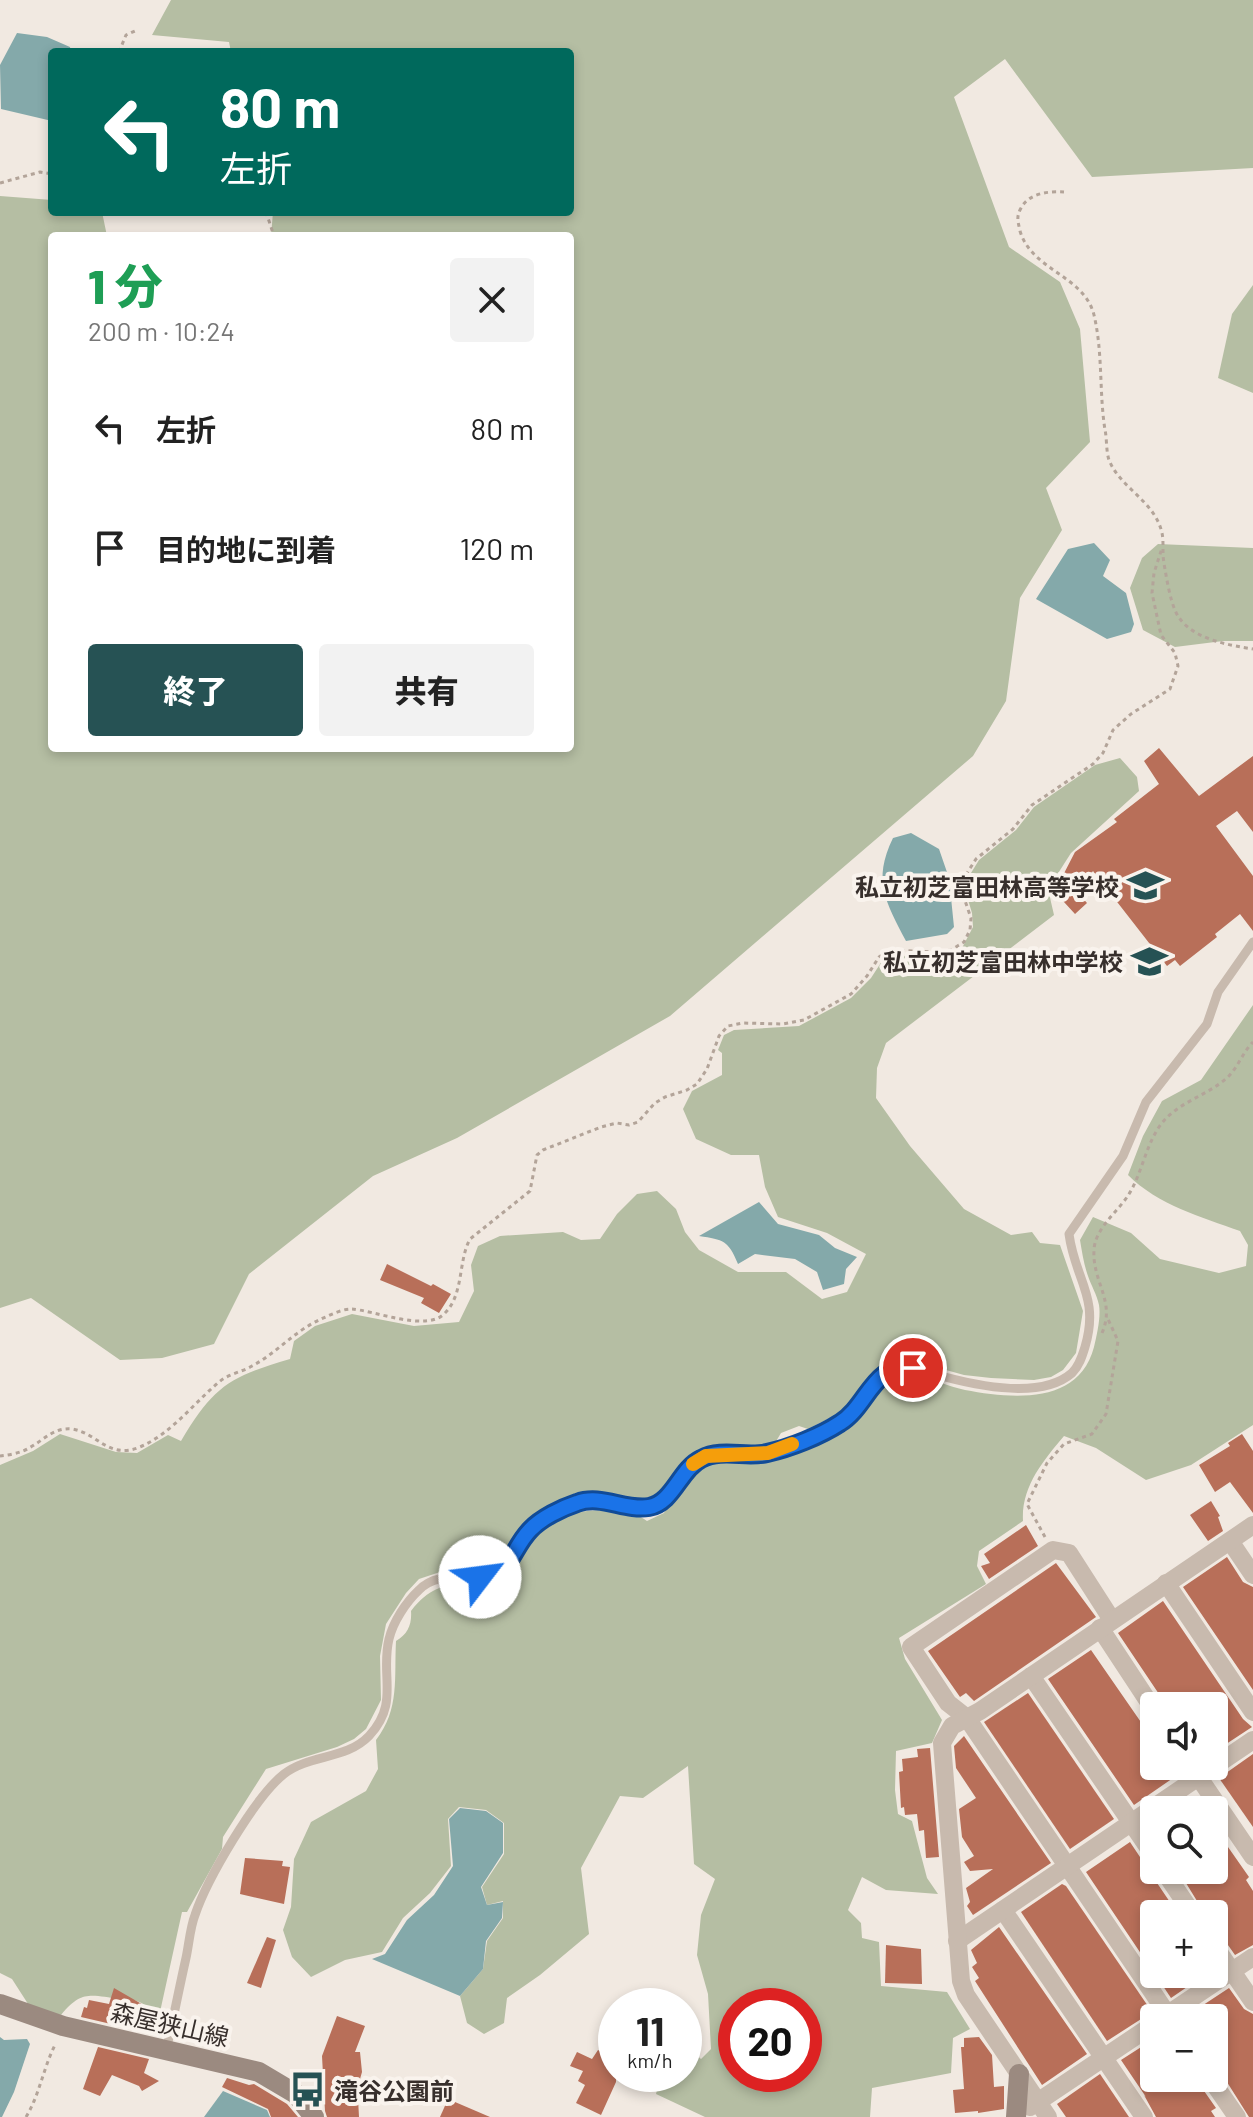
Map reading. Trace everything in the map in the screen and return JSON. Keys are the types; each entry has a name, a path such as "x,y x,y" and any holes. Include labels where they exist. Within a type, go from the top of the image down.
{"main road":[{"name":"森屋狭山線","path":"0,2004 65,2027 246,2068 274,2079 296,2094 314,2117"},
{"path":"1015,2116 1019,2074"}],"street":[{"path":"1043,2109 966,1995 961,1981 942,1743 952,1726 1253,1525"},
{"path":"1230,1541 1253,1575"},
{"path":"1144,1692 1069,1553 1053,1550 911,1647 948,1703 967,1718 1067,1866 1154,2004"},
{"path":"1166,1583 1253,1712"},
{"path":"1031,1676 1140,1835"},
{"path":"1228,1753 1253,1740"},
{"path":"957,1941 1131,1822 1183,1780"},
{"path":"1200,1780 1253,1857"},
{"path":"1003,1910 1144,2117"},
{"path":"1185,2004 1253,1957"},
{"path":"1228,1965 1253,2002"},
{"path":"1015,2116 1043,2109 1104,2058 1140,2034"},
{"path":"1220,2092 1237,2117"}],"lane":[{"path":"166,2051 195,1914 212,1879 265,1791 296,1766 355,1748 376,1728 388,1700 388,1642 391,1632 403,1610 424,1585 443,1578 480,1577 499,1572 530,1530 575,1503 592,1500 632,1507 653,1506 666,1497 698,1460 714,1455 768,1453 831,1428 844,1421 876,1380 895,1368 913,1368 991,1387 1030,1387 1050,1384 1066,1377 1078,1366 1091,1311 1069,1234 1123,1156 1146,1102 1207,1024 1218,992 1253,942"}],"path":[{"path":"121,48 126,35 137,30"},
{"path":"0,183 40,172 48,173"},
{"path":"1064,192 1049,191 1032,197 1022,204 1017,218 1024,242 1031,253 1081,293 1093,311 1109,459 1116,472 1150,508 1162,534 1174,610 1184,624 1223,645 1253,649"},
{"path":"0,1456 27,1449 59,1429 75,1429 107,1447 123,1451 137,1448 155,1439 195,1407 221,1380 254,1365 299,1329 329,1315 349,1309 434,1321 446,1313 453,1298 461,1275 464,1249 470,1239 502,1217 530,1191 537,1155 543,1150 601,1127 638,1122 655,1103 697,1084 707,1069 719,1036 728,1026 804,1020 851,994 879,957 890,950 936,952 951,950 964,942 971,918 963,895 964,884 976,859 1013,829 1032,805 1093,764 1103,753 1113,730 1131,714 1170,689 1178,666 1175,653 1161,635 1152,593 1162,548"},
{"path":"1053,1550 1027,1504 1047,1463 1064,1444 1092,1434 1106,1414 1118,1341 1108,1319 1094,1249 1103,1226 1130,1192 1147,1148 1160,1126 1174,1109 1228,1076 1253,1042"},
{"path":"1084,1350 1097,1347 1108,1319"},
{"path":"26,2117 37,2094 44,2065 65,2027"}],"green space":[{"path":"171,0 1253,0 1253,168 1092,177 1005,59 954,97 1009,247 1060,282 1080,329 1090,442 1046,488 1062,530 1020,598 1006,701 973,756 670,1016 457,1138 373,1176 249,1274 214,1344 162,1358 120,1360 31,1298 0,1308 0,196 48,200 48,216 103,216 106,232 48,232 48,752 574,752 574,232 271,232 273,216 574,216 574,48 230,48 229,42 152,35"},
{"path":"1253,285 1253,393 1218,378 1232,314"},
{"path":"1158,544 1253,548 1253,641 1175,647 1143,630 1130,588 1142,558"},
{"path":"1120,758 1137,777 1139,791 1071,853 1048,889 1054,915 886,1043 877,1068 876,1098 910,1146 964,1209 1011,1235 1032,1232 1040,1243 1060,1245 1083,1311 1076,1353 1063,1370 1051,1377 1034,1380 991,1378 964,1375 910,1360 894,1361 870,1376 844,1411 808,1429 799,1426 781,1433 775,1443 713,1448 696,1453 683,1463 657,1494 641,1500 599,1494 570,1497 528,1521 498,1562 477,1570 440,1572 419,1579 386,1624 380,1656 381,1700 366,1729 337,1747 266,1769 223,1837 222,1849 187,1912 182,1912 158,2021 140,2016 145,2005 138,2001 102,1997 88,1996 75,2001 61,2015 30,2007 12,1979 0,1973 0,1465 33,1451 60,1434 116,1452 137,1453 168,1435 181,1441 203,1408 225,1386 237,1378 290,1359 294,1341 315,1326 352,1314 414,1326 459,1322 474,1291 471,1265 478,1246 500,1236 563,1232 581,1240 600,1239 617,1214 637,1194 657,1191 676,1209 685,1232 699,1250 738,1272 786,1272 822,1299 847,1292 866,1254 827,1233 778,1217 765,1187 759,1155 731,1155 696,1139 683,1109 692,1091 722,1075 722,1053 718,1050 724,1035 734,1030 799,1026 851,998 871,978 884,958 895,955 916,957 962,948 973,927 966,893 971,873 979,860 1016,830 1034,807 1095,765"},
{"path":"1253,1005 1253,1425 1191,1465 1146,1480 1096,1448 1064,1436 1041,1465 1030,1486 1023,1521 979,1551 977,1566 986,1584 899,1638 905,1659 942,1720 932,1743 896,1751 895,1790 898,1814 912,1821 927,1878 938,1894 886,1890 862,1877 848,1910 861,1923 862,1938 879,1942 881,1986 947,1992 970,2029 953,2038 951,2073 872,2088 870,2117 705,2117 656,2094 702,2092 702,2058 711,2049 708,1994 697,1955 701,1915 715,1879 694,1864 688,1766 643,1798 620,1796 581,1868 589,1934 507,1998 504,2023 484,2034 467,2023 460,1996 483,1969 487,1941 503,1918 503,1901 487,1905 482,1887 504,1854 504,1823 486,1810 459,1807 448,1819 451,1866 430,1893 403,1918 382,1952 345,1960 311,1977 292,1957 283,1930 291,1907 294,1859 311,1822 366,1791 378,1769 376,1740 392,1705 396,1641 410,1624 411,1611 435,1590 447,1586 492,1583 505,1577 539,1534 567,1516 586,1511 608,1511 634,1515 647,1521 664,1513 686,1481 707,1465 724,1461 771,1460 826,1439 843,1430 884,1385 900,1376 916,1376 965,1390 1003,1395 1042,1394 1059,1388 1074,1379 1086,1366 1094,1347 1099,1305 1080,1240 1093,1217 1131,1233 1160,1259 1219,1273 1246,1266 1248,1245 1240,1231 1166,1202 1128,1175 1143,1136 1162,1101 1201,1080"}],"water":[{"path":"17,33 47,37 70,47 48,48 48,120 1,109 0,65"},
{"path":"1094,543 1110,560 1103,576 1126,593 1134,624 1131,632 1107,639 1036,599 1068,549"},
{"path":"911,833 939,849 949,878 954,927 947,934 906,941 884,891 883,867 893,838"},
{"path":"759,1202 778,1224 819,1235 835,1248 857,1257 846,1269 844,1284 823,1290 817,1272 795,1259 755,1254 738,1264 724,1242 699,1236"},
{"path":"460,1808 486,1811 503,1823 503,1853 481,1887 487,1905 503,1902 502,1918 486,1941 483,1969 460,1996 372,1959 385,1954 407,1920 434,1895 453,1866 449,1819"},
{"path":"0,2037 4,2040 27,2039 30,2044 2,2117 0,2117"},
{"path":"223,2091 267,2110 270,2117 204,2117"}],"building":[{"path":"1159,748 1199,796 1253,756 1253,832 1237,811 1216,826 1253,876 1253,931 1240,914 1180,966 1175,960 1167,966 1093,871 1077,892 1087,903 1075,914 1053,890 1075,852 1117,822 1114,819 1159,784 1144,761"},
{"path":"387,1264 451,1294 439,1313 421,1303 424,1298 380,1280"},
{"path":"1242,1434 1253,1451 1253,1513 1230,1482 1215,1492 1199,1465 1230,1446 1228,1443"},
{"path":"1211,1501 1220,1516 1223,1531 1208,1541 1190,1515"},
{"path":"1026,1525 1038,1546 989,1579 981,1566 990,1563 984,1554"},
{"path":"1227,1557 1243,1582 1253,1587 1253,1690 1183,1587"},
{"path":"1056,1563 1096,1617 974,1701 966,1693 960,1697 928,1651"},
{"path":"1163,1601 1225,1692 1158,1692 1118,1633"},
{"path":"1091,1650 1140,1721 1140,1780 1170,1780 1147,1796 1140,1796 1140,1801 1134,1805 1048,1679"},
{"path":"1028,1693 1114,1819 1070,1849 984,1722"},
{"path":"1228,1697 1243,1719 1252,1727 1228,1743"},
{"path":"964,1736 1051,1863 973,1915 967,1906 970,1902 966,1888 993,1869 970,1871 964,1862 974,1856 962,1837 959,1809 976,1798 956,1768 954,1746"},
{"path":"930,1748 939,1857 926,1858 924,1830 919,1831 917,1814 905,1815 904,1807 901,1808 899,1772 903,1771 902,1759 918,1757 917,1749"},
{"path":"1253,1754 1253,1827 1220,1780 1228,1780 1228,1772"},
{"path":"1130,1842 1140,1857 1140,1884 1158,1884 1169,1900 1140,1900 1140,1952 1086,1872"},
{"path":"1228,1847 1249,1877 1246,1880 1253,1891 1253,1945 1235,1955 1228,1945 1228,1900 1196,1900 1187,1884 1228,1884"},
{"path":"245,1858 283,1861 282,1866 290,1867 284,1904 240,1894"},
{"path":"1062,1884 1066,1886 1147,2004 1140,2004 1140,2020 1107,2041 1021,1912"},
{"path":"999,1927 1087,2054 1042,2085 975,1981 979,1978 972,1967 977,1963 971,1950"},
{"path":"267,1937 276,1940 261,1988 247,1983"},
{"path":"886,1945 921,1949 922,1984 885,1983"},
{"path":"114,1988 159,2014 154,2034 81,2017 89,2000 109,2004"},
{"path":"1164,1988 1186,1988 1171,1998"},
{"path":"1229,1988 1244,2009 1253,2014 1253,2117 1249,2117 1228,2084 1228,2004 1205,2004"},
{"path":"337,2016 365,2026 355,2052 360,2052 362,2072 360,2079 357,2079 359,2117 327,2117 325,2111 322,2056"},
{"path":"979,2037 992,2055 994,2087 1004,2086 1004,2109 955,2113 953,2090 964,2089 961,2047 964,2047 964,2038"},
{"path":"98,2047 149,2059 144,2073 159,2081 142,2091 139,2086 112,2075 100,2096 83,2089"},
{"path":"1140,2048 1140,2088 1121,2060"},
{"path":"598,2050 598,2092 611,2092 601,2115 576,2103 585,2085 578,2081 583,2071 570,2066 577,2052 592,2059"},
{"path":"1100,2074 1129,2117 1066,2117 1057,2104"},
{"path":"227,2078 254,2084 287,2104 298,2117 271,2117 268,2109 222,2087"},
{"path":"1143,2092 1205,2092 1216,2108 1211,2111 1215,2117 1156,2117 1144,2095 1146,2097"},
{"path":"448,2099 490,2117 440,2117"}],"slow traffic":[{"path":"693,1464 706,1456 768,1453 792,1444"}],"place":[{"name":"私立初芝富田林高等学校","path":"1145,886"},
{"name":"私立初芝富田林中学校","path":"1149,961"},
{"name":"滝谷公園前","path":"308,2090"}],"route":[{"path":"480,1577 499,1572 530,1530 575,1503 592,1500 632,1507 653,1506 666,1497 698,1460 714,1455 768,1453 811,1437 844,1421 882,1375 895,1368 913,1368"}]}
